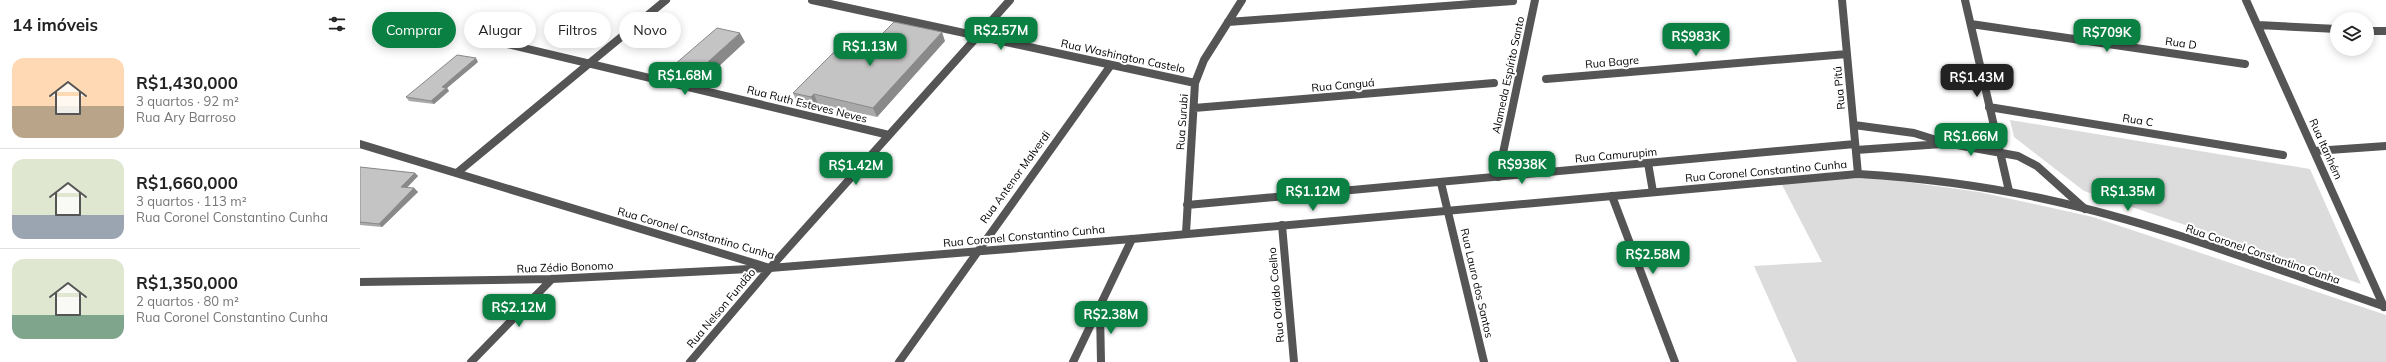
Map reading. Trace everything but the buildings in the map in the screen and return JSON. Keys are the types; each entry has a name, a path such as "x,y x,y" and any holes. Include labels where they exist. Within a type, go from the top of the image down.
{"street":[{"path":"458,172 666,0"},
{"name":"Rua Washington Castelo","path":"812,0 1195,83"},
{"name":"Rua Nelson Fundão","path":"690,362 770,268 1010,0"},
{"name":"Rua Surubi","path":"1186,233 1195,83 1204,60 1242,0"},
{"path":"1228,22 1513,0"},
{"name":"Alameda Espírito Santo","path":"1498,177 1535,0"},
{"name":"Rua Pitú","path":"1842,0 1858,174"},
{"path":"1965,0 2009,192"},
{"name":"Rua Itanhém","path":"2246,0 2385,307"},
{"name":"Rua D","path":"1971,24 2245,64"},
{"path":"2258,25 2330,29"},
{"path":"2374,31 2386,32"},
{"name":"Rua Ruth Esteves Neves","path":"528,48 889,135"},
{"name":"Rua Bagre","path":"1546,79 1847,54"},
{"name":"Rua Antenor Malverdi","path":"899,362 976,251 1111,65"},
{"name":"Rua Canguá","path":"1194,108 1494,83"},
{"name":"Rua C","path":"1989,108 2283,155"},
{"path":"1854,125 1914,133 1946,143 1999,151 2018,156 2037,166 2085,209"},
{"name":"Rua Camurupim","path":"1187,205 1648,163 1856,147 1946,143"},
{"name":"Rua Coronel Constantino Cunha","path":"360,144 458,172 770,268 1132,239 1858,174 1923,179 2009,192 2085,209 2195,242 2385,307"},
{"path":"2315,151 2386,146"},
{"path":"1648,163 1653,192"},
{"name":"Rua Lauro dos Santos","path":"1441,183 1484,362"},
{"path":"1612,196 1676,362"},
{"name":"Rua Oraldo Coelho","path":"1282,225 1294,362"},
{"path":"1074,362 1132,239"},
{"name":"Rua Zédio Bonomo","path":"360,282 552,279 770,268"},
{"path":"471,362 552,279"},
{"path":"1100,309 1101,362"}],"shaded area":[{"path":"2010,120 2310,169 2361,284 2084,191 2014,137"},
{"path":"1878,178 1979,192 2093,217 2386,315 2386,362 1797,362 1754,266 1822,262 1780,181"}]}
